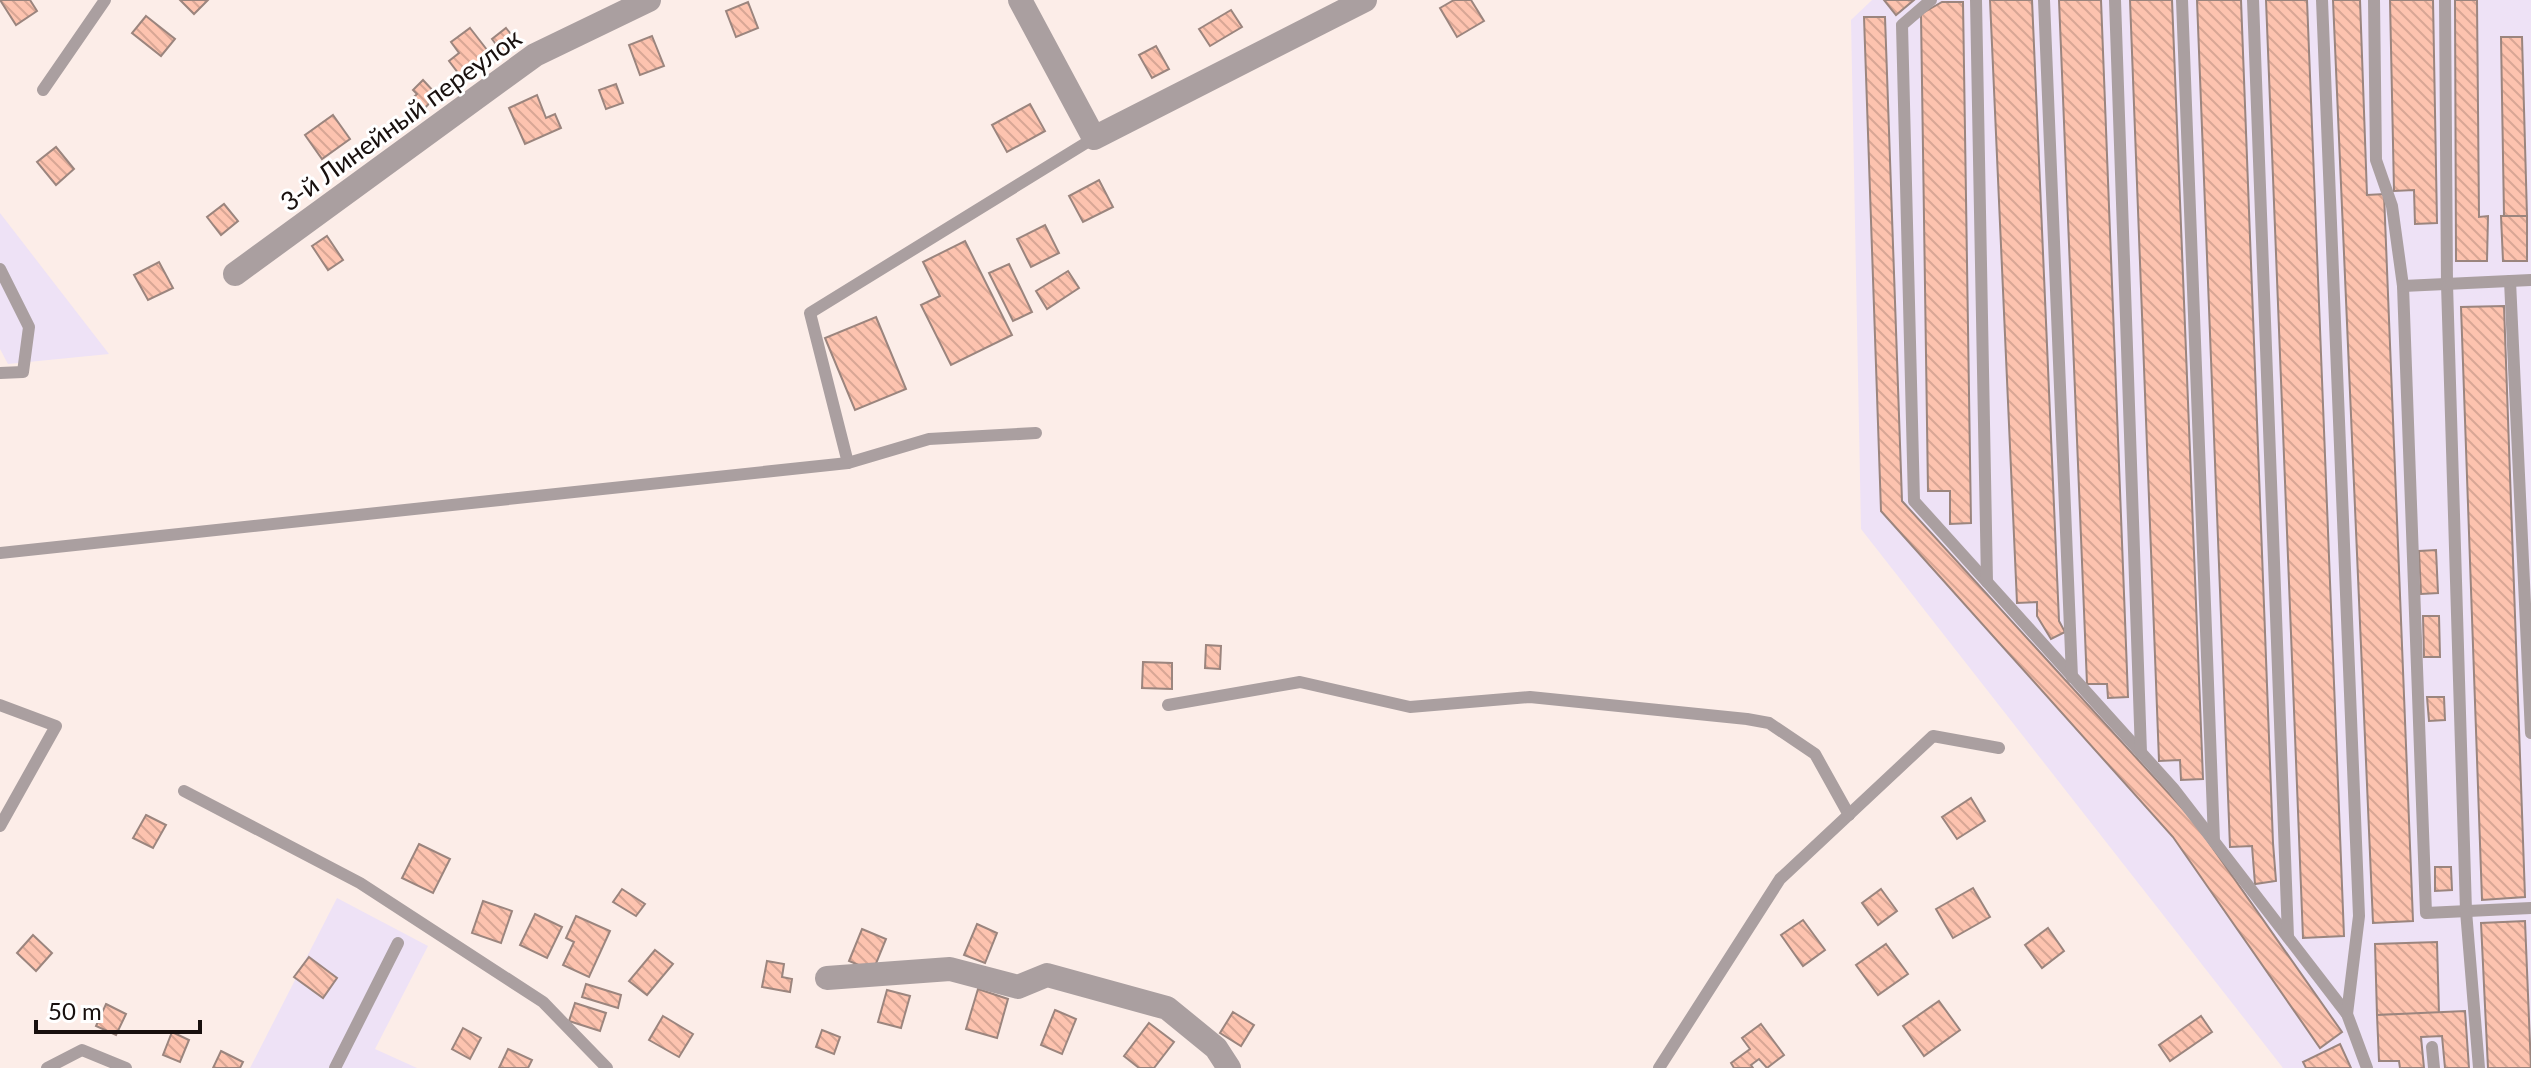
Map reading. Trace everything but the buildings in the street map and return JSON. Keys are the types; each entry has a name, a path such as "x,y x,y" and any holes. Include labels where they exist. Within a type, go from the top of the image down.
{"street":[{"name":"3-й Линейный переулок","path":"235,274 535,55 649,0"},
{"path":"1020,0 1094,138 1365,0"},
{"path":"827,978 950,969 1018,987 1047,975 1167,1008 1216,1048 1229,1068"}],"lane":[{"path":"43,90 105,0"},
{"path":"1931,0 1902,25 1914,501 2173,788 2347,1014 2367,1068"},
{"path":"1976,0 1987,582"},
{"path":"2044,0 2072,677"},
{"path":"2115,0 2141,753"},
{"path":"2182,0 2214,841"},
{"path":"2253,0 2288,937"},
{"path":"2322,0 2359,916 2347,1014"},
{"path":"2374,0 2376,160 2392,206 2403,286 2426,913 2531,908"},
{"path":"2445,0 2447,284 2466,911 2479,1068"},
{"path":"848,463 810,313 1094,138"},
{"path":"0,269 29,327 23,372 0,373"},
{"path":"2403,286 2531,280"},
{"path":"2510,281 2531,733"},
{"path":"0,553 848,463 929,439 1036,433"},
{"path":"1168,705 1300,682 1410,707 1530,697 1747,719 1769,723 1815,754 1849,815"},
{"path":"0,705 56,726 0,826"},
{"path":"1659,1068 1780,879 1933,736 1999,748"},
{"path":"184,791 360,883 530,993 543,1002 607,1068"},
{"path":"335,1068 398,943"},
{"path":"2432,1047 2434,1068"},
{"path":"47,1068 82,1050 126,1068"}],"shaded area":[{"path":"1872,0 2531,0 2531,1068 2283,1068 1861,529 1851,20"},
{"path":"0,213 109,354 8,364 0,349"},
{"path":"337,898 428,946 375,1049 417,1068 250,1068"}]}
